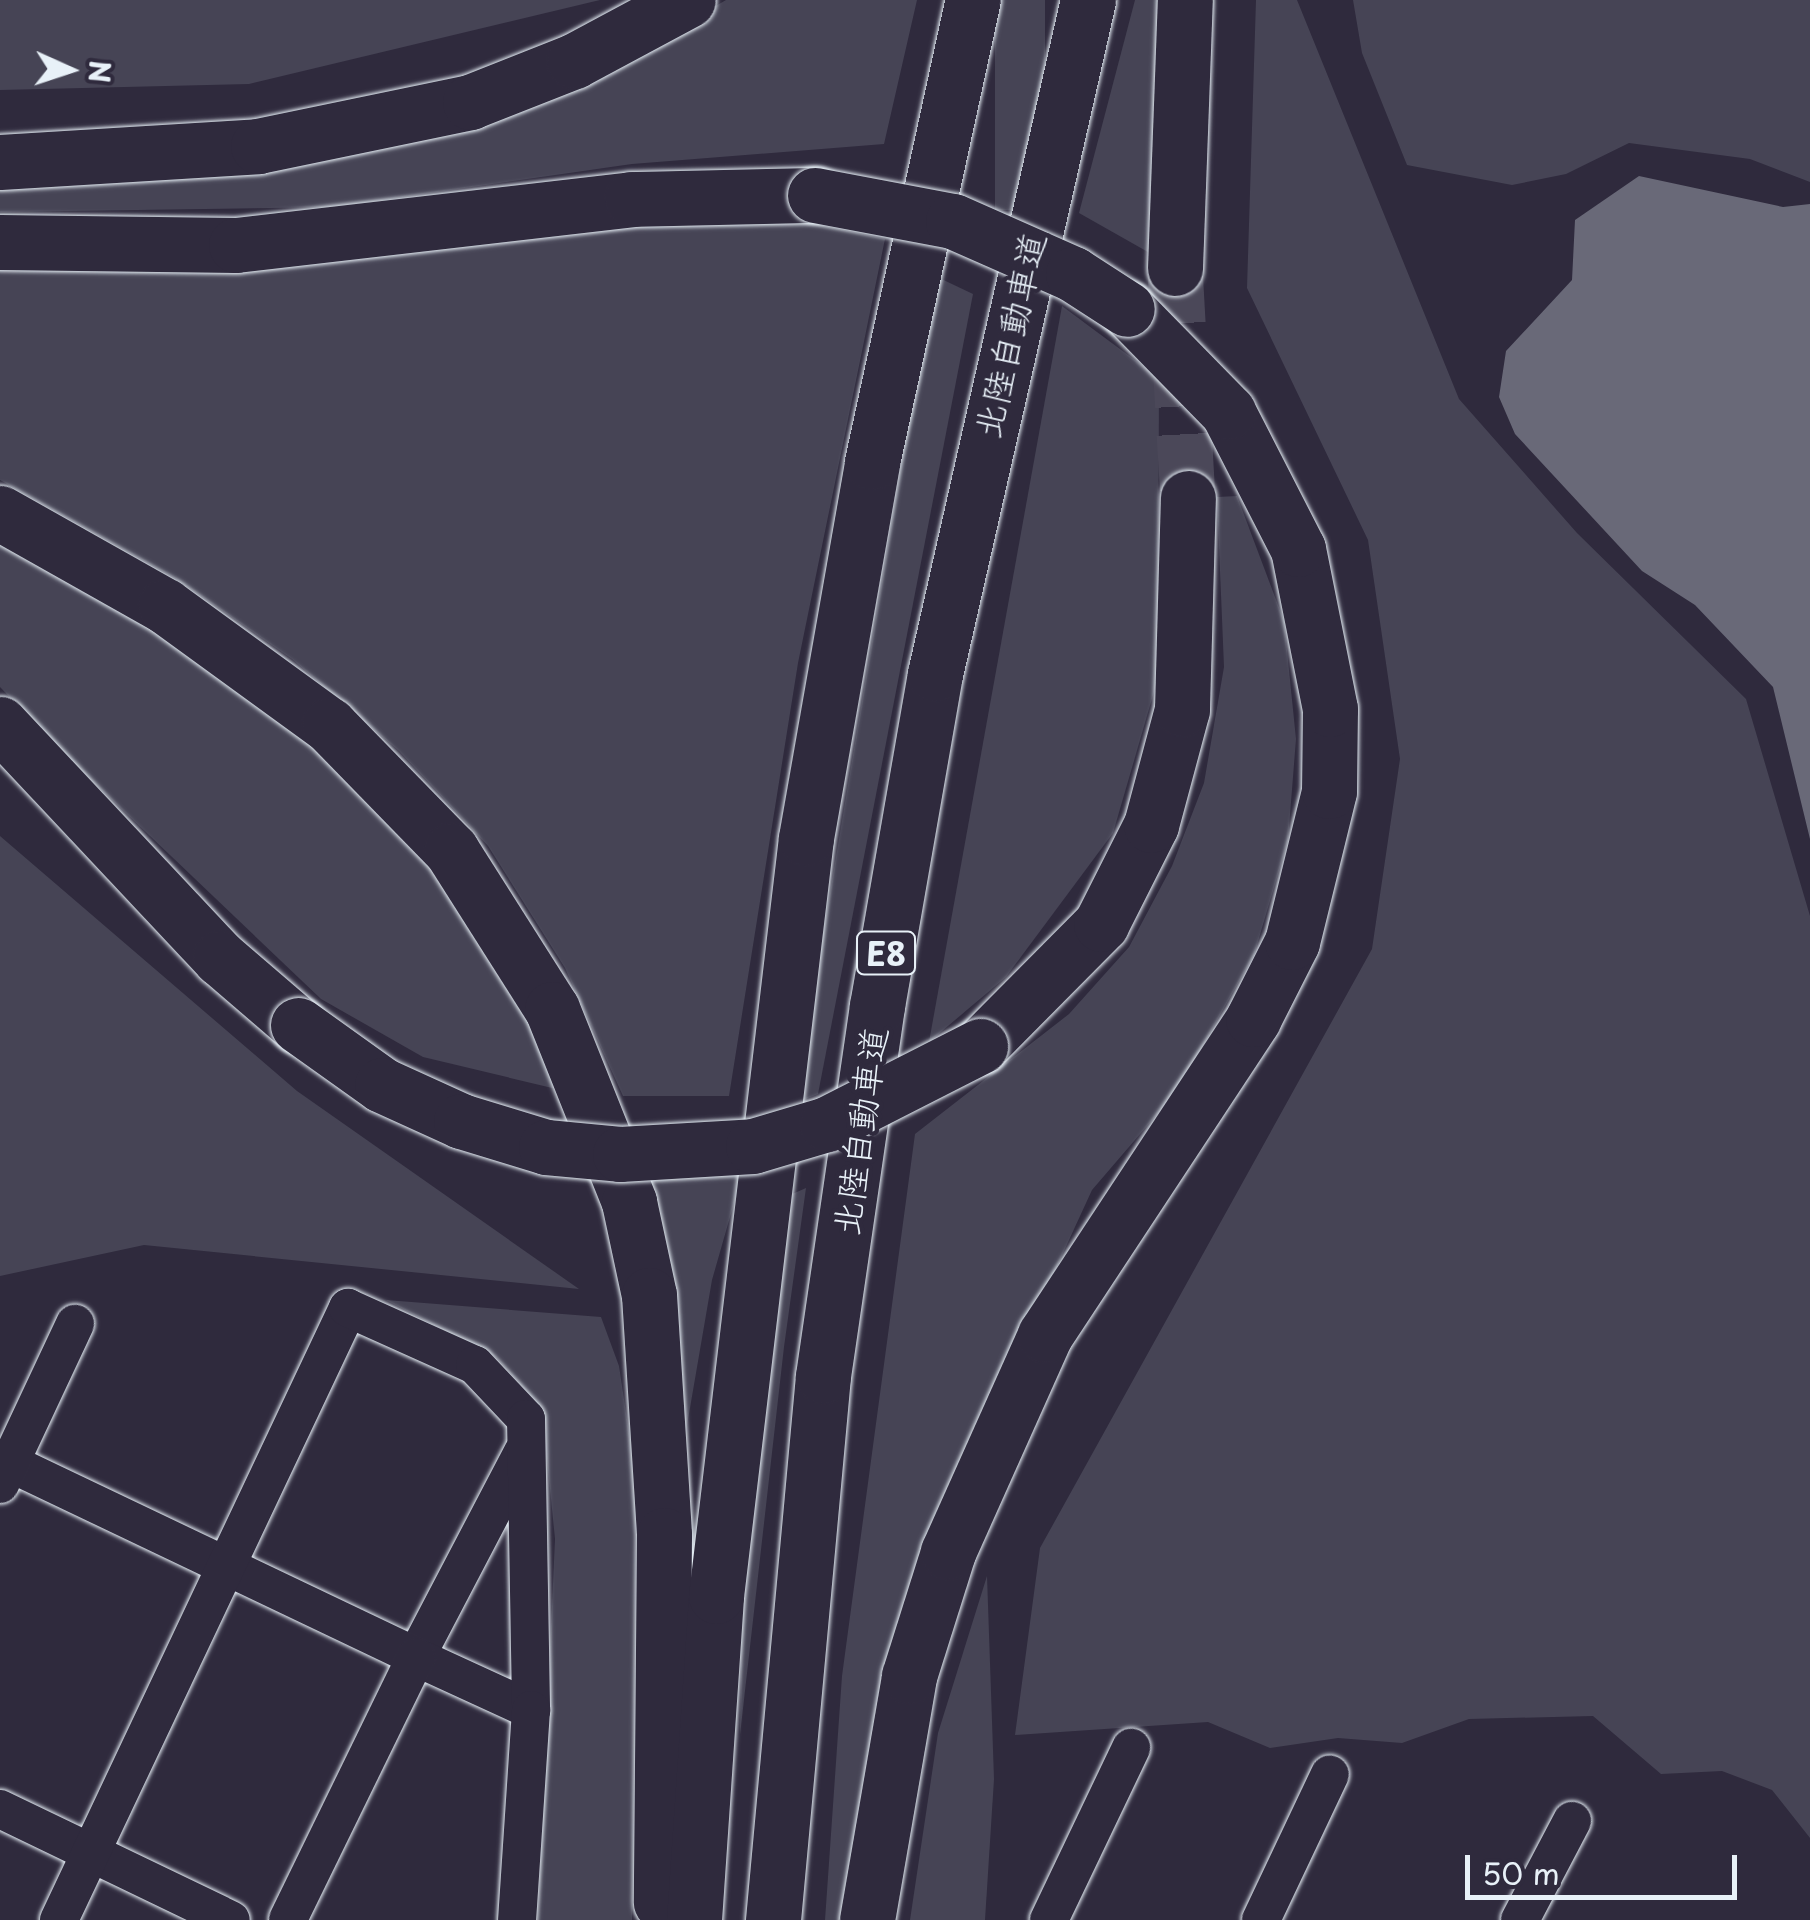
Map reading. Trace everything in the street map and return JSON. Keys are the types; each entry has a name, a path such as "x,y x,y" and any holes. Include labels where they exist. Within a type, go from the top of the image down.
{"highway":[{"path":"0,162 258,146 452,106 574,62 688,0"},
{"path":"694,1920 716,1596 806,838 872,462 973,0"},
{"name":"北陸自動車道","path":"773,1920 823,1376 877,1006 939,654 1088,0"},
{"path":"1175,268 1185,0"},
{"path":"0,242 236,245 632,199 815,195 953,221 1058,266 1128,310 1228,412 1298,549 1330,709 1329,791 1292,942 1253,1020 1044,1336 948,1552 909,1676 867,1920"},
{"path":"0,724 220,958 298,1025 382,1085 461,1121 546,1147 620,1154 752,1146 827,1124 980,1046 1082,949 1151,825 1182,708 1188,498"},
{"path":"0,513 165,606 329,725 451,850 552,1009 618,1170 649,1295 664,1535 661,1920"}],"street":[{"path":"59,1920 348,1308 476,1365 509,1392 526,1419 530,1710 517,1920"},
{"path":"75,1324 5,1474 226,1565 530,1710"},
{"path":"288,1920 416,1657 526,1445"},
{"path":"1049,1920 1131,1748"},
{"path":"1261,1920 1330,1774"},
{"path":"0,1809 92,1850 230,1920"},
{"path":"1520,1920 1572,1821"}],"shaded area":[{"path":"0,0 600,0 249,84 0,90"},
{"path":"726,0 917,0 884,144 632,164 333,207 0,212 0,183 154,177 413,143 580,85"},
{"path":"995,0 1045,0 1045,210 995,210"},
{"path":"1135,0 1163,0 1155,256 1079,213"},
{"path":"1256,0 1297,0 1459,399 1577,533 1746,699 1810,916 1810,1838 1772,1790 1722,1771 1661,1774 1593,1716 1469,1719 1402,1743 1338,1738 1270,1748 1208,1722 1015,1735 1040,1548 1372,949 1400,759 1368,540 1247,288"},
{"path":"1353,0 1810,0 1810,182 1750,159 1629,143 1566,174 1512,185 1407,165 1362,53"},
{"path":"762,213 885,239 798,663 729,1096 623,1096 565,968 488,846 399,751 292,659 175,578 0,480 0,261"},
{"path":"933,275 973,294 818,1094 795,1103"},
{"path":"1062,306 1159,378 1158,678 1113,833 1006,977 929,1042"},
{"path":"1237,496 1284,621 1296,739 1288,840 1254,955 1177,1091 1092,1190 950,1499 852,1920 825,1920 842,1676 915,1134 1069,1014 1129,947 1172,866 1204,783 1224,667 1217,497"},
{"path":"0,539 83,582 259,699 392,819 471,915 569,1092 423,1057 321,999 65,755 0,687"},
{"path":"0,836 297,1091 579,1289 144,1245 0,1276"},
{"path":"742,1175 712,1280 685,1437 643,1177"},
{"path":"806,1188 740,1735 743,1528 774,1202"},
{"path":"386,1300 601,1317 619,1366 636,1480 632,1920 538,1920 555,1539 542,1408 496,1357"},
{"path":"987,1576 994,1779 985,1920 910,1920 938,1733"}],"water":[{"path":"1639,176 1783,207 1810,204 1810,839 1773,687 1695,605 1642,571 1515,434 1499,397 1506,351 1572,280 1575,220"}],"tunnel":[{"path":"1175,268 1188,498"}]}
